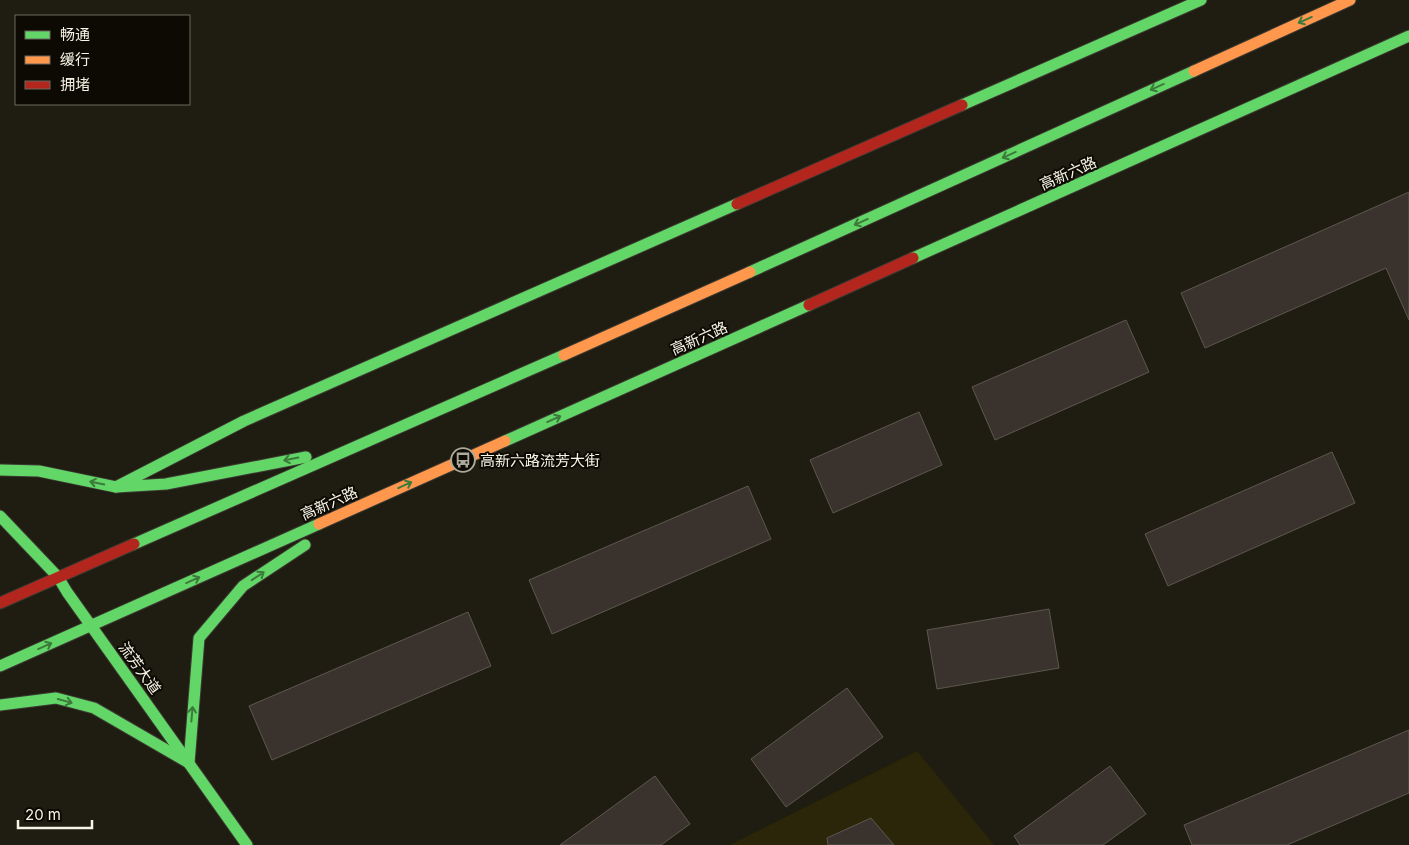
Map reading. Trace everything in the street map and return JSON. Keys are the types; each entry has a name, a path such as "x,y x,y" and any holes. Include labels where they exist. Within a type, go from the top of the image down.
{"main road":[{"path":"116,487 244,421 1201,0"},
{"path":"0,603 622,330 1350,0"},
{"name":"高新六路","path":"0,666 1409,36"},
{"path":"0,470 39,471 116,487 166,484 356,447"},
{"path":"0,705 56,698 94,708 190,762 199,638 243,586 374,500"},
{"name":"流芳大道","path":"0,516 58,577 247,845"}],"shaded area":[{"path":"917,751 994,845 730,845"}],"building":[{"path":"1409,192 1409,320 1386,268 1205,348 1181,293"},
{"path":"1126,320 1149,372 995,440 972,387"},
{"path":"919,412 942,465 833,513 810,460"},
{"path":"1332,452 1355,503 1168,586 1145,534"},
{"path":"748,486 771,539 552,634 529,580"},
{"path":"1049,609 1059,668 937,689 927,630"},
{"path":"468,612 491,666 272,760 249,706"},
{"path":"847,688 883,737 786,807 751,759"},
{"path":"1409,730 1409,793 1287,845 1192,845 1184,825"},
{"path":"1110,766 1146,814 1103,845 1020,845 1014,836"},
{"path":"655,776 690,824 661,845 560,845"},
{"path":"871,818 894,845 828,845 827,838"}],"traffic: fast":[{"path":"962,105 1201,0"},
{"path":"913,258 1409,36"},
{"path":"750,272 1194,71"},
{"path":"116,487 244,421 737,204"},
{"path":"505,441 809,305"},
{"path":"134,544 564,355"},
{"path":"0,470 39,471 116,487 166,484 306,457"},
{"path":"0,516 58,577 247,845"},
{"path":"0,666 319,524"},
{"path":"0,705 56,698 94,708 189,763 199,638 243,586 305,545"}],"traffic: slow":[{"path":"1194,71 1350,0"},
{"path":"564,355 750,272"},
{"path":"319,524 505,441"}],"traffic: jam":[{"path":"737,204 962,105"},
{"path":"809,305 913,258"},
{"path":"0,603 134,544"}],"place":[{"name":"高新六路流芳大街","path":"463,460"}]}
